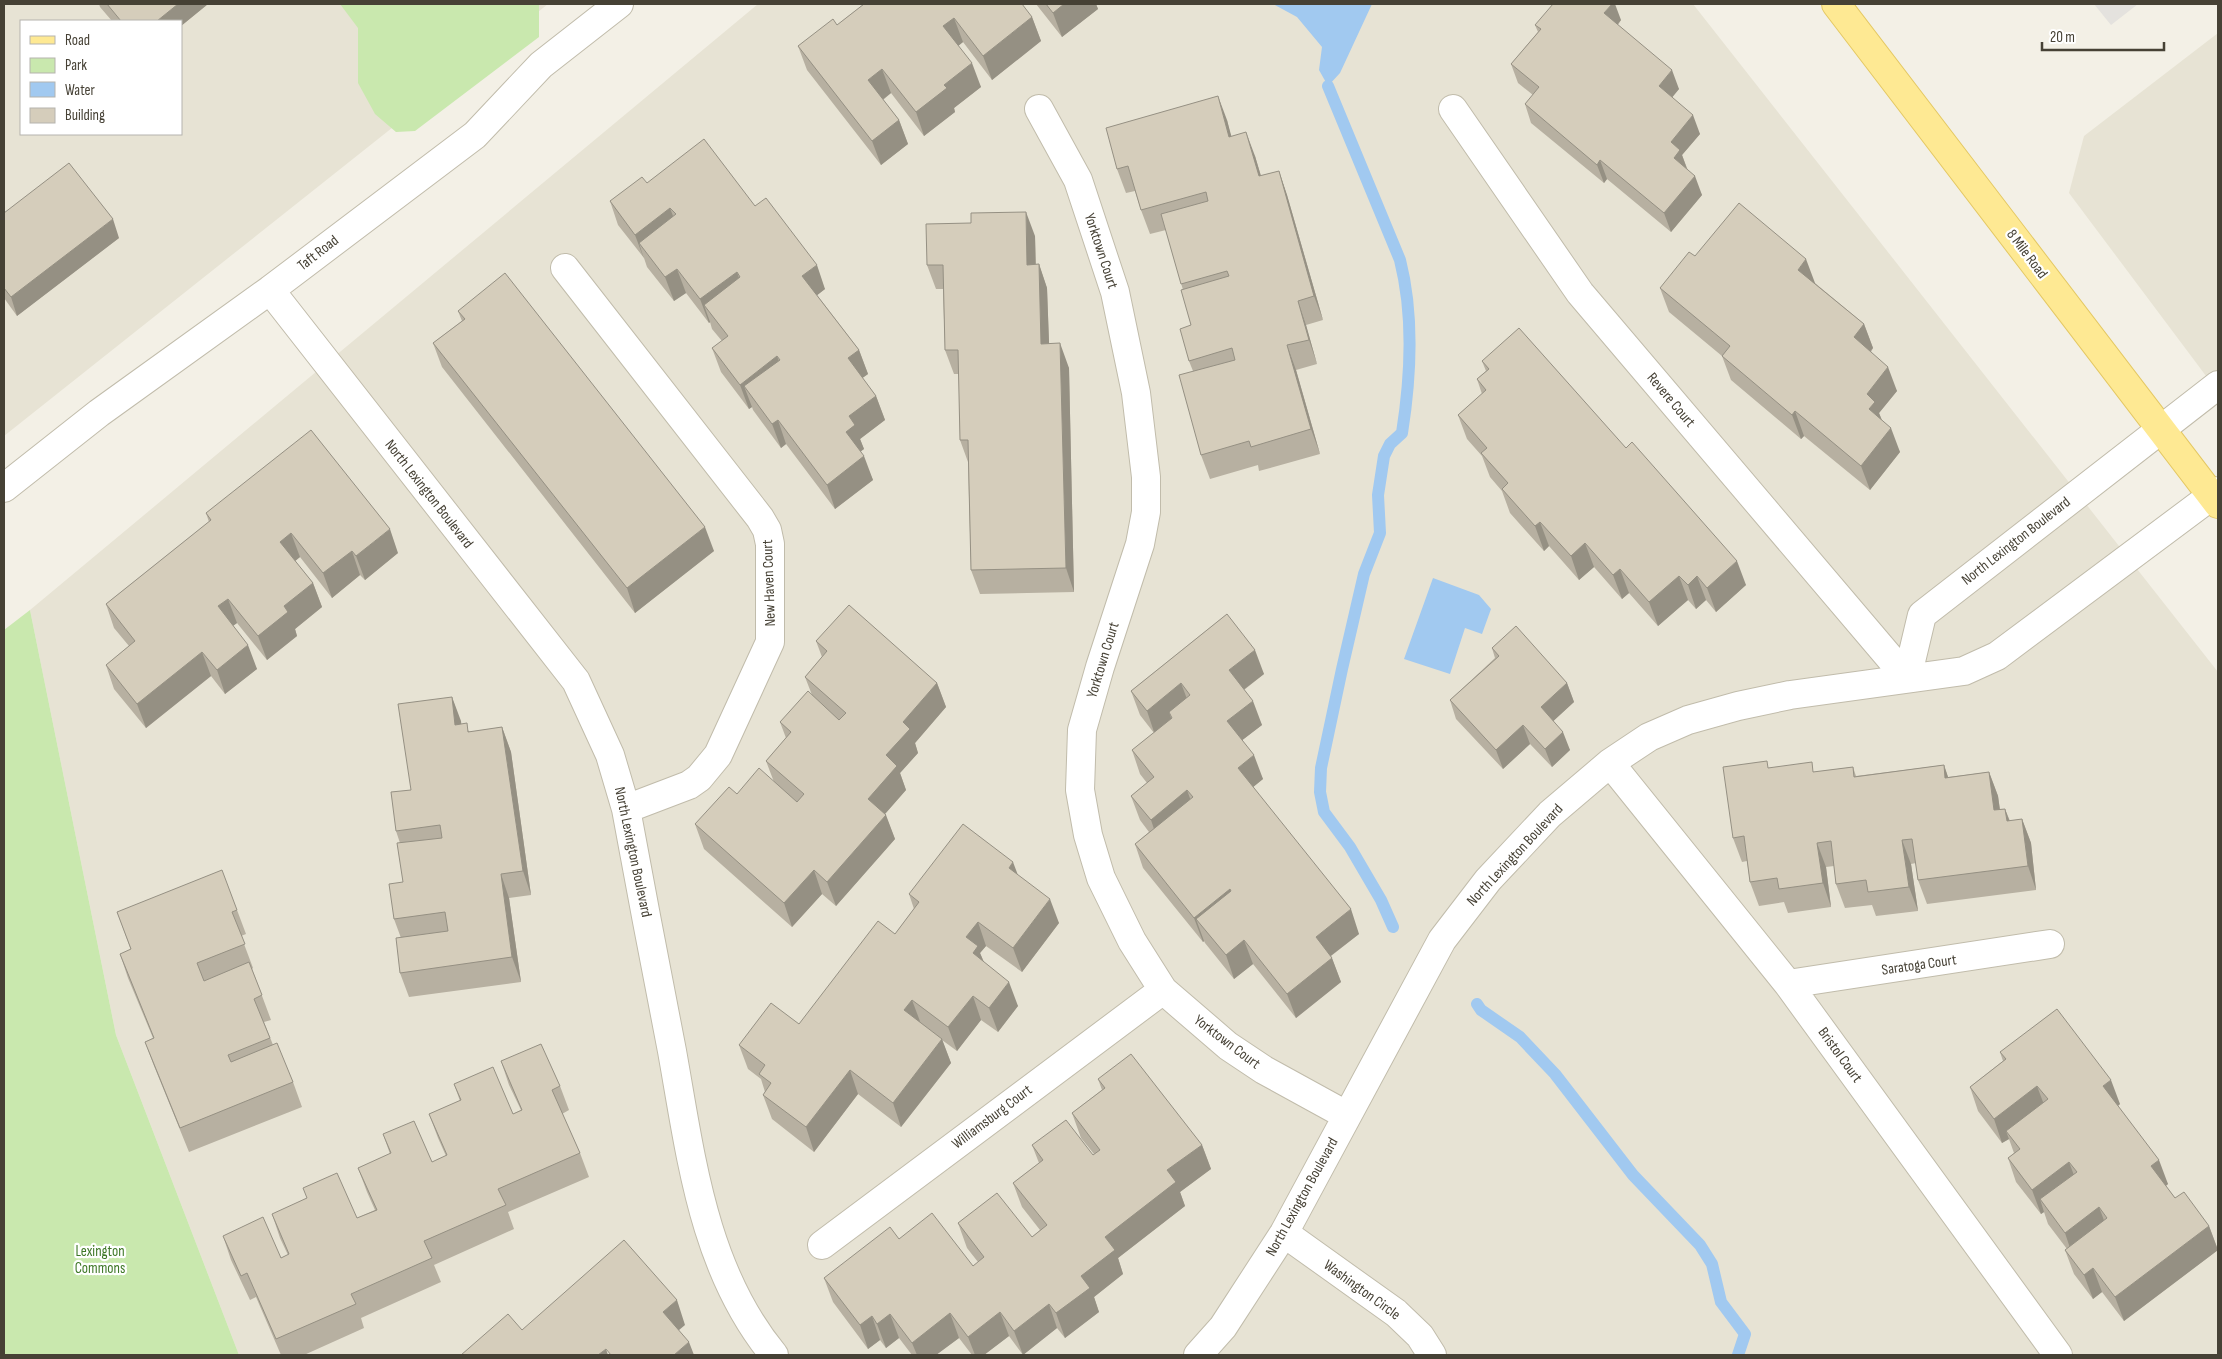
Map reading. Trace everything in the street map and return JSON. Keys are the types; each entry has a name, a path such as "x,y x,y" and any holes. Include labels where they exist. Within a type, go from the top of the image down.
{"main road":[{"name":"8 Mile Road","path":"1836,4 2216,497"}],"street":[{"name":"Taft Road","path":"4,488 100,413 270,290 475,135 541,65 619,4"},
{"name":"Yorktown Court","path":"1039,109 1078,180 1115,292 1136,393 1146,477 1146,512 1140,544 1100,667 1082,730 1080,790 1088,835 1101,878 1132,941 1163,990 1228,1046 1264,1070 1346,1115"},
{"name":"Revere Court","path":"1452,109 1580,292 1907,678"},
{"name":"New Haven Court","path":"565,268 760,518 767,530 770,544 770,642 718,755 699,778 689,785 626,809"},
{"name":"North Lexington Boulevard","path":"270,290 576,681 610,755 626,809 704,1213 716,1252 740,1306 754,1330 774,1355"},
{"name":"North Lexington Boulevard","path":"1907,678 1922,615 2218,385"},
{"name":"North Lexington Boulevard","path":"1198,1355 1223,1327 1284,1233 1442,940 1488,880 1550,814 1610,763 1649,737 1688,720 1738,706 1790,694 1964,671 1997,656 2216,497"},
{"name":"Bristol Court","path":"1610,763 1788,984 2058,1355"},
{"name":"Saratoga Court","path":"1788,984 2050,944"},
{"name":"Williamsburg Court","path":"822,1245 1163,990"},
{"name":"Washington Circle","path":"1284,1233 1396,1313 1420,1336 1432,1355"}],"shaded area":[{"path":"4,4 548,4 4,436"},
{"path":"758,4 1693,4 2218,672 2218,1355 239,1355 116,1035 30,610"},
{"path":"2094,4 2138,4 2111,25"},
{"path":"2218,33 2218,392 2069,193 2084,136"}],"green space":[{"path":"340,4 539,4 539,37 415,131 396,132 375,114 358,83 358,28"},
{"name":"Lexington Commons","path":"30,610 116,1035 239,1355 4,1355 4,630"}],"water":[{"path":"1273,4 1372,4 1340,73 1328,86 1319,70 1322,47 1297,17"},
{"path":"1433,578 1479,595 1491,609 1482,634 1465,628 1450,674 1404,659"}],"building":[{"path":"107,4 178,4 158,20 120,20"},
{"path":"864,4 1022,4 1032,17 983,56 954,18 943,26 972,63 944,85 947,88 916,112 882,69 868,80 899,120 872,141 798,46 833,19 837,25"},
{"path":"1046,4 1064,4 1053,13"},
{"path":"1553,4 1612,4 1604,13 1672,70 1659,86 1693,115 1671,142 1680,150 1674,158 1695,176 1664,213 1600,160 1597,165 1525,104 1539,87 1511,64 1541,29 1535,25"},
{"path":"1218,96 1229,137 1246,132 1259,176 1279,171 1314,296 1298,301 1309,340 1287,345 1311,429 1251,447 1249,441 1201,455 1179,375 1235,360 1232,348 1189,361 1180,329 1191,325 1181,290 1229,276 1227,271 1181,284 1161,214 1208,201 1206,192 1141,210 1128,166 1117,169 1106,128"},
{"path":"704,139 755,206 766,198 817,265 802,276 859,350 848,358 876,396 849,416 855,425 846,432 864,456 827,485 778,420 772,424 744,386 780,360 777,356 740,385 712,348 728,336 704,305 740,277 737,272 700,299 677,269 665,277 639,243 676,214 670,208 635,235 610,201 642,177 647,183"},
{"path":"69,163 113,219 11,297 4,288 4,213"},
{"path":"1739,203 1806,259 1798,270 1864,324 1854,337 1888,367 1867,394 1875,402 1869,409 1891,428 1861,466 1795,411 1792,415 1722,356 1730,346 1660,288 1689,252 1695,256"},
{"path":"1026,212 1027,265 1039,264 1041,344 1060,343 1066,568 971,570 968,440 960,440 958,350 945,350 943,265 927,265 926,224 971,223 971,213"},
{"path":"505,273 705,527 627,588 433,343 465,319 458,311"},
{"path":"1519,328 1626,448 1632,442 1737,561 1707,588 1697,576 1688,585 1679,576 1649,602 1620,569 1613,575 1585,543 1571,556 1540,522 1535,526 1502,489 1508,483 1481,453 1487,448 1458,415 1486,390 1477,379 1489,369 1482,361"},
{"path":"311,430 390,529 356,556 352,551 323,573 291,533 280,542 313,583 284,606 288,612 258,636 228,599 218,606 248,645 217,670 202,652 137,704 106,665 135,641 106,604 211,520 206,513"},
{"path":"849,605 937,683 903,722 910,729 886,755 897,766 868,799 886,815 827,882 814,870 784,903 695,824 729,787 737,794 759,768 797,802 804,794 766,761 791,732 780,722 808,691 839,720 846,713 805,677 827,651 816,641"},
{"path":"1227,614 1255,650 1229,670 1253,701 1227,721 1254,755 1238,768 1351,909 1316,937 1332,958 1287,994 1244,940 1226,955 1196,919 1231,891 1230,889 1194,918 1135,844 1193,797 1187,790 1151,820 1131,796 1154,777 1132,750 1172,718 1169,712 1190,695 1181,683 1147,711 1131,691"},
{"path":"1516,626 1567,683 1541,707 1563,732 1545,749 1523,725 1496,750 1450,700 1499,656 1492,648"},
{"path":"452,697 455,725 467,723 468,732 502,727 523,871 501,874 512,957 400,973 396,938 448,931 445,912 394,919 389,884 403,882 397,843 442,838 440,825 396,831 391,792 411,790 398,704"},
{"path":"1767,761 1768,768 1812,762 1813,772 1853,767 1854,777 1944,765 1945,778 1989,772 1994,810 2005,809 2007,821 2022,819 2028,866 1918,880 1912,839 1902,840 1909,887 1868,892 1866,880 1836,884 1831,841 1817,843 1823,883 1779,889 1777,878 1750,882 1744,836 1733,838 1723,767"},
{"path":"963,824 1013,862 1009,868 1050,899 1013,948 978,922 966,937 978,946 973,953 1009,982 989,1008 973,996 948,1027 912,1000 904,1010 942,1039 893,1103 850,1070 806,1127 763,1095 771,1083 759,1074 765,1065 739,1045 771,1003 799,1024 878,921 895,934 919,902 909,894"},
{"path":"222,870 237,910 232,912 245,944 197,963 204,981 249,962 262,995 254,999 270,1038 228,1055 231,1062 277,1043 293,1082 180,1128 145,1042 154,1038 120,954 131,949 117,912"},
{"path":"2057,1009 2111,1080 2103,1086 2159,1160 2151,1166 2175,1198 2184,1192 2209,1226 2115,1297 2093,1268 2084,1275 2065,1250 2107,1218 2099,1207 2065,1233 2040,1199 2077,1172 2069,1162 2032,1190 2008,1158 2020,1149 2006,1131 2048,1099 2037,1086 1994,1119 1970,1087 2006,1059 2000,1052"},
{"path":"541,1044 560,1086 552,1090 580,1153 498,1189 506,1205 424,1241 432,1258 351,1294 356,1304 276,1339 247,1273 241,1276 223,1236 263,1217 281,1258 289,1254 272,1214 307,1198 303,1188 337,1173 357,1218 377,1210 358,1168 391,1153 383,1134 414,1121 432,1162 447,1155 429,1114 461,1100 454,1084 493,1067 513,1114 522,1110 501,1061"},
{"path":"1131,1054 1202,1145 1167,1170 1176,1182 1105,1237 1115,1250 1081,1276 1090,1288 1056,1313 1049,1304 1014,1331 1000,1312 968,1337 950,1313 912,1343 890,1314 877,1324 872,1316 860,1325 824,1278 890,1227 899,1239 932,1213 973,1266 984,1257 958,1223 997,1193 1032,1237 1047,1225 1013,1183 1043,1160 1032,1145 1066,1120 1093,1155 1100,1150 1072,1113 1105,1088 1098,1079"},
{"path":"624,1240 677,1300 663,1312 689,1342 674,1355 611,1355 606,1349 598,1355 461,1355 508,1314 522,1330"}],"waterway":[{"path":"1328,86 1400,260 1409,324 1409,368 1402,433 1390,444 1384,456 1378,495 1380,533 1364,574 1321,768 1320,792 1324,812 1350,847 1381,900 1393,927"},
{"path":"1477,1004 1481,1010 1520,1037 1555,1074 1633,1175 1700,1245 1712,1264 1721,1302 1745,1334 1738,1355"}]}
